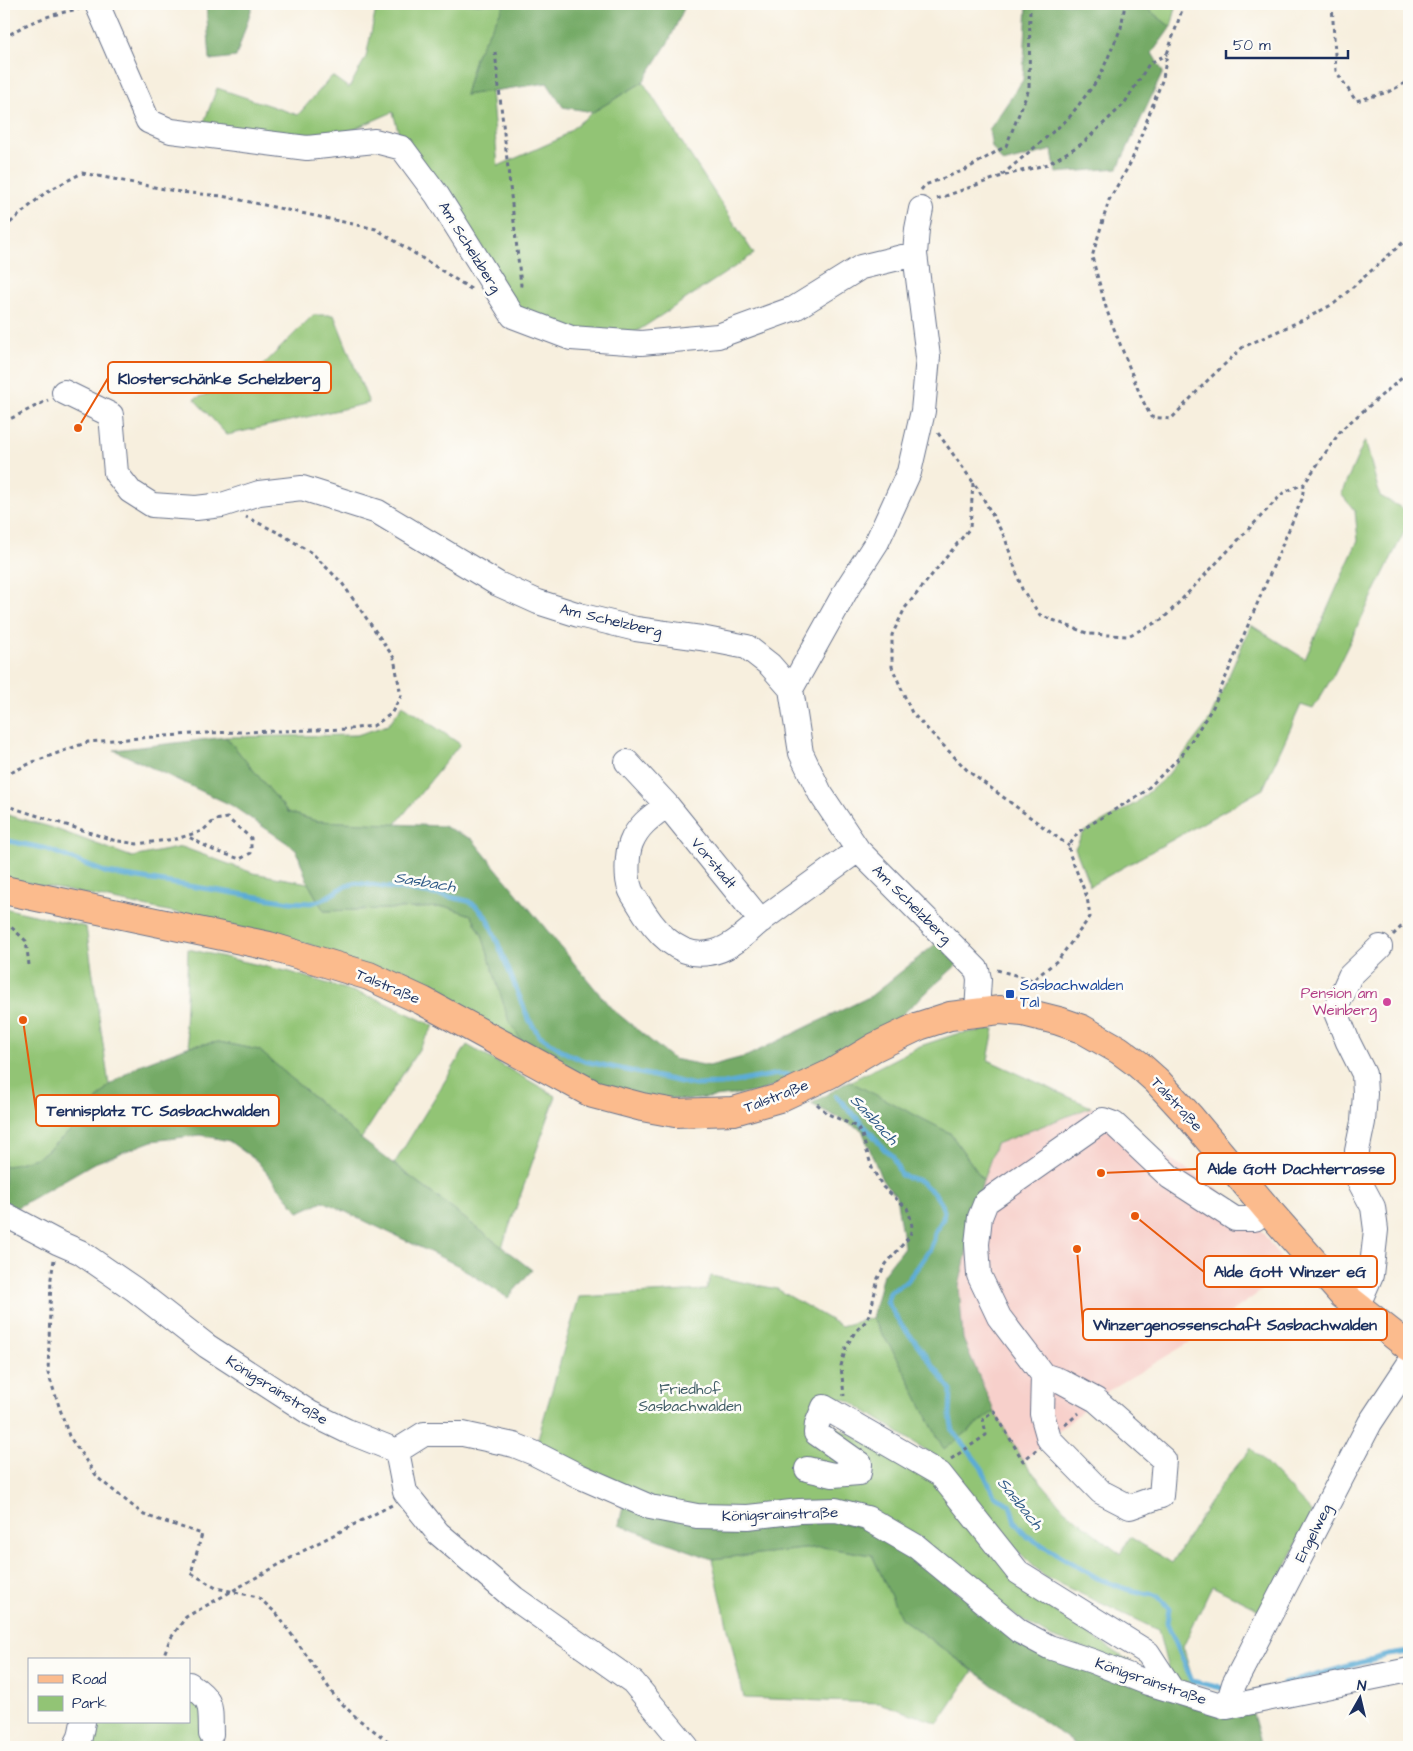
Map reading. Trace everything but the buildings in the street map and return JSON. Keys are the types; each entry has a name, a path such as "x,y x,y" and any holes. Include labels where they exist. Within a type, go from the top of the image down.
{"main road":[{"name":"Talstraße","path":"4,890 269,946 369,976 422,1001 593,1094 642,1108 675,1114 734,1111 772,1100 830,1074 875,1047 919,1026 950,1016 1000,1010 1023,1012 1082,1029 1119,1050 1138,1064 1164,1088 1343,1295 1409,1347"}],"street":[{"name":"Am Schelzberg","path":"97,5 148,122 171,131 307,148 375,141 402,148 437,195 513,316"},
{"path":"791,689 848,587 877,542 908,472 923,411 928,357 915,254 916,229 922,209"},
{"path":"513,316 571,338 641,342 718,336 795,308 861,268 915,254"},
{"name":"Am Schelzberg","path":"64,392 111,415 116,473 130,491 152,505 196,508 222,505 259,493 302,488 378,512 498,584 538,602 579,616 636,629 701,638 747,647 770,664 791,689 801,753 820,793 858,850 977,970"},
{"name":"Vorstadt","path":"627,762 667,805 761,921"},
{"path":"667,805 643,822 631,843 628,862 630,888 660,933 674,945 690,953 709,953 729,947 761,921 858,850"},
{"path":"1357,1307 1371,1275 1376,1230 1373,1207 1357,1177 1357,1151 1365,1094 1364,1074 1348,1042 1336,1010 1350,976 1380,947"},
{"path":"977,970 979,979 977,1012"},
{"path":"1044,1374 1042,1414 1049,1439 1101,1492 1130,1507 1161,1496 1164,1460 1096,1400 1044,1374 999,1317 979,1276 977,1244 980,1217 986,1202 1103,1120 1114,1124 1170,1177 1235,1219 1255,1219 1268,1209"},
{"name":"Königsrainstraße","path":"4,1214 80,1252 134,1289 207,1346 310,1413 347,1431 397,1451 424,1434 463,1434 514,1445 650,1507 697,1516 748,1518 800,1511 836,1510 867,1518 917,1547 1019,1631 1049,1647 1092,1660 1148,1683 1227,1707 1409,1670"},
{"name":"Engelweg","path":"1227,1707 1234,1684 1370,1423 1409,1364"},
{"path":"807,1469 833,1474 859,1473 860,1464 816,1432 824,1407 940,1474 1018,1572 1148,1653 1172,1690"},
{"path":"397,1451 405,1492 438,1533 514,1598 633,1682 687,1747"},
{"path":"190,1685 204,1694 210,1706 211,1734"},
{"path":"75,1747 80,1737 83,1724"}],"path":[{"path":"1030,4 1029,89 1006,146 965,170 924,185 915,200 922,209 936,199 999,177 1048,164 1083,143 1124,104 1149,64 1167,54"},
{"path":"999,177 1068,119 1099,78 1121,28 1125,4"},
{"path":"1184,4 1167,54 1163,78 1131,162 1109,200 1092,257 1107,311 1141,397 1151,417 1171,419 1243,347 1335,303 1409,237"},
{"path":"1332,4 1336,72 1356,101 1388,92 1409,81"},
{"path":"4,39 14,30 59,13 97,5"},
{"path":"495,52 521,285 513,316"},
{"path":"4,228 46,192 82,173 180,192 222,196 376,229 481,296"},
{"path":"977,970 996,970 1033,980 1058,960 1090,917 1087,898 1070,855 1069,846 1078,832 1144,792 1182,755 1213,707 1302,500 1304,484 1342,429 1409,372"},
{"path":"4,422 64,392"},
{"path":"923,411 973,482 1005,538 1022,589 1040,615 1089,634 1128,636 1162,619 1284,492 1304,484"},
{"path":"973,482 970,528 905,608 892,635 892,667 912,713 968,771 1069,846"},
{"path":"4,776 33,762 88,742 205,733 350,729 373,726 391,714 401,696 394,658 342,583 313,554 283,535 222,505"},
{"path":"4,805 113,840 137,844 176,840 187,836 202,831 215,820 227,818 251,838 251,853 240,859 213,850 187,836"},
{"path":"4,924 11,927 26,941 29,964"},
{"path":"811,1099 828,1114 857,1127 862,1136 872,1168 883,1188 907,1208 912,1227 910,1236 886,1264 878,1278 871,1310 866,1321 855,1332 846,1347 841,1366 846,1420"},
{"path":"57,1242 51,1278 48,1373 69,1436 98,1478 144,1515 202,1534 191,1573 216,1588 258,1597 277,1614 335,1697 358,1719 396,1747"},
{"path":"952,1458 975,1442"},
{"path":"163,1658 170,1639 186,1617 312,1546 408,1497"}],"shaded area":[{"path":"1091,1107 1246,1208 1289,1271 1187,1344 1101,1395 1023,1461 994,1411 963,1339 959,1286 983,1180 996,1144"}],"green space":[{"path":"206,4 253,4 236,57 210,60"},
{"path":"377,4 505,4 476,55 465,95 491,91 498,166 559,139 593,112 643,82 754,254 633,334 574,330 532,316 508,299 400,138 393,112 333,138 296,139 203,125 217,88 298,115 332,76 349,88 366,57"},
{"path":"505,4 686,4 669,41 643,82 593,112 563,107 547,83 465,95 476,55"},
{"path":"1027,4 1141,4 1171,27 1152,53 1163,72 1118,168 1056,173 1052,150 1003,163 992,147 989,130 1023,80"},
{"path":"1141,4 1177,4 1171,27"},
{"path":"313,315 334,315 369,403 227,435 194,399 249,379"},
{"path":"1365,440 1380,496 1409,512 1409,522 1333,676 1313,709 1301,705 1263,789 1090,886 1075,848 1083,833 1136,803 1167,776 1209,721 1251,625 1305,659 1358,540 1355,511 1341,494"},
{"path":"403,705 460,744 395,825 316,821 288,812 226,737 357,735 388,725"},
{"path":"226,737 288,812 316,821 443,826 472,839 611,1008 673,1059 709,1066 747,1056 871,996 938,942 960,962 884,1031 816,1070 758,1092 689,1100 637,1097 597,1086 526,1047 509,1022 482,935 471,915 447,907 324,911 308,883 296,849 231,805 114,750"},
{"path":"4,814 50,827 132,857 182,847 253,873 308,883 324,911 447,907 471,915 482,935 526,1047 311,945 193,916 4,878"},
{"path":"4,908 86,927 109,1085 74,1128 39,1157 4,1167"},
{"path":"188,949 290,972 377,999 434,1026 361,1139 259,1050 219,1042 190,1046 185,1027"},
{"path":"994,1029 988,1060 1091,1107 996,1144 983,1180 950,1133 849,1082 920,1046 956,1034"},
{"path":"219,1042 259,1050 361,1139 532,1270 508,1298 459,1266 323,1201 299,1212 257,1161 229,1141 200,1135 152,1141 92,1164 16,1208 4,1201 4,1167 39,1157 74,1128 109,1085 139,1065 190,1046"},
{"path":"467,1045 556,1096 502,1247 394,1164"},
{"path":"849,1081 950,1133 983,1180 959,1286 963,1339 994,1411 944,1450 898,1359 872,1318 883,1274 904,1247 896,1196 882,1180 862,1130 811,1104"},
{"name":"Friedhof Sasbachwalden","path":"711,1276 777,1289 841,1326 872,1318 898,1359 944,1449 994,1411 1023,1461 1064,1509 1120,1554 1130,1537 1172,1563 1219,1488 1251,1448 1312,1512 1264,1612 1212,1586 1183,1647 1196,1691 1170,1677 1158,1630 1045,1577 980,1515 943,1461 850,1401 823,1393 814,1415 938,1480 979,1534 1032,1596 1138,1667 1052,1638 1005,1609 912,1533 701,1508 654,1499 536,1445 579,1297 706,1290"},
{"path":"624,1501 819,1517 880,1532 1021,1640 1237,1716 1253,1714 1262,1747 1079,1747 901,1618 872,1555 822,1547 712,1559 619,1525"},
{"path":"822,1547 872,1555 901,1618 973,1671 938,1723 879,1703 744,1698 712,1559"},
{"path":"190,1690 207,1710 206,1747 83,1747 89,1724 190,1724"}],"waterway":[{"name":"Sasbach","path":"4,840 47,849 107,873 290,902 312,903 324,899 345,886 357,883 468,901 476,906 488,919 528,1018 539,1035 566,1053 584,1061 695,1085 724,1084 778,1074 790,1075"},
{"name":"Sasbach","path":"836,1096 885,1150 892,1155 901,1175 920,1181 935,1194 941,1203 944,1211 943,1219 935,1232 929,1251 907,1281 890,1292 887,1302 902,1326 951,1390 950,1417 953,1431 981,1467 994,1495 1010,1505 1015,1522 1027,1536 1099,1579 1126,1589 1158,1596 1169,1608 1167,1623 1192,1681 1225,1689"},
{"name":"Sasbach","path":"1284,1684 1388,1655 1409,1652"}],"place":[{"name":"Klosterschänke Schelzberg","path":"78,428"},
{"name":"Sasbachwalden Tal","path":"1010,994"},
{"name":"Pension am Weinberg","path":"1387,1002"},
{"name":"Tennisplatz TC Sasbachwalden","path":"23,1020"},
{"name":"Alde Gott Dachterrasse","path":"1101,1173"},
{"name":"Alde Gott Winzer eG","path":"1135,1216"},
{"name":"Winzergenossenschaft Sasbachwalden","path":"1077,1249"}]}
